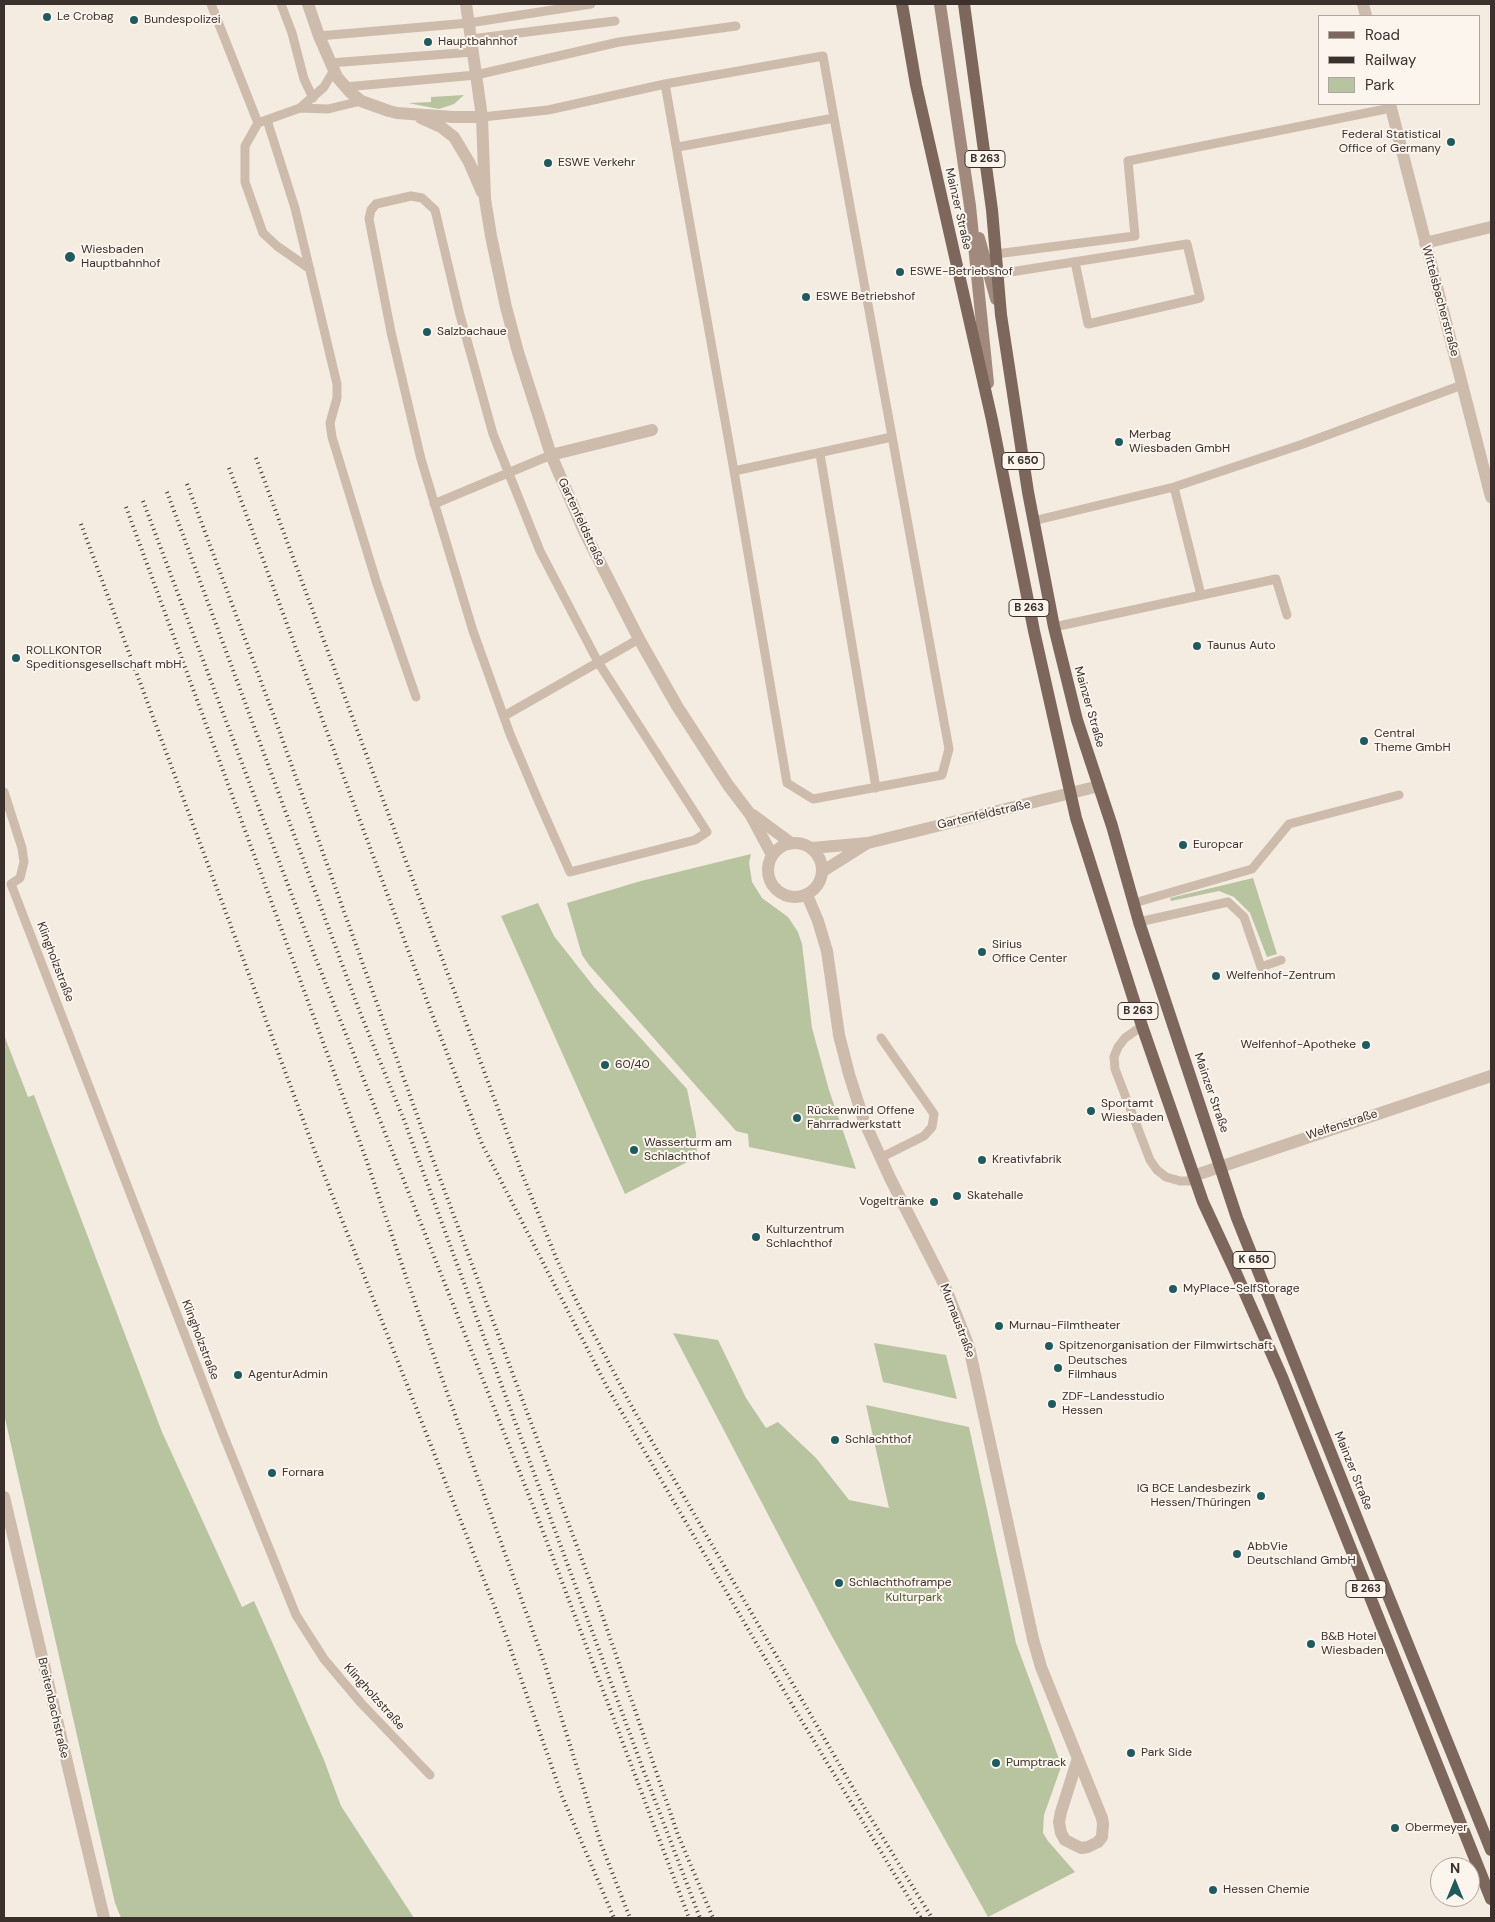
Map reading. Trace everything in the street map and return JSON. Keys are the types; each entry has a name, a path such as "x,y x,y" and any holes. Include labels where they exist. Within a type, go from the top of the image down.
{"main road":[{"name":"Mainzer Straße","path":"902,4 916,85 992,420 1036,641 1070,794 1085,845 1142,1026 1209,1217 1240,1280 1282,1377 1491,1899"},
{"name":"Mainzer Straße","path":"964,4 991,200 1001,315 1033,521 1054,627 1077,720 1112,826 1139,922 1237,1218 1488,1835 1491,1850"}],"street":[{"name":"Gartenfeldstraße","path":"308,4 332,67 345,87 361,100 389,111 415,115 482,117"},
{"name":"Gartenfeldstraße","path":"466,4 482,117 485,199 506,307 532,398 551,455 584,531 639,638 677,706 728,786 750,814 772,855"},
{"name":"Mainzer Straße","path":"940,4 970,206 992,420"},
{"name":"Wittelsbacherstraße","path":"1391,106 1491,497"},
{"name":"Gartenfeldstraße","path":"415,115 441,127 454,137 485,199"},
{"name":"Mainzer Straße","path":"970,206 1001,315"},
{"path":"1425,243 1491,227"},
{"path":"551,455 652,430"},
{"name":"Gartenfeldstraße","path":"812,848 868,842 1099,786"},
{"name":"Gartenfeldstraße","path":"750,814 791,843"},
{"name":"Gartenfeldstraße","path":"823,871 868,842"},
{"path":"791,843 799,843 812,848 821,860 823,871 816,887 806,895 792,897 778,890 769,878 768,870 772,855 784,845 791,843"},
{"name":"Murnaustraße","path":"806,895 818,921 827,951 839,1035 864,1121 944,1284 969,1347 1033,1639 1041,1667 1078,1758 1104,1824 1102,1838 1092,1845 1081,1848 1065,1840 1061,1833 1059,1822 1060,1812 1078,1758"},
{"name":"Welfenstraße","path":"1194,1178 1221,1165 1491,1076"},
{"name":"Breitenbachstraße","path":"4,1497 104,1918"}],"lane":[{"path":"212,4 263,121 295,208 337,384 337,398 330,423 332,437 377,584 416,697"},
{"path":"281,4 292,34 304,80 312,98"},
{"path":"319,36 469,23 591,4"},
{"path":"310,269 277,246 263,233 245,182 245,146 263,121 300,108 326,84 332,67 472,46 615,21"},
{"path":"345,87 476,75 619,42 736,26"},
{"path":"482,117 548,110 666,84 823,56 949,749 942,775 813,799 787,783 666,84"},
{"path":"300,108 328,109 361,100"},
{"path":"996,254 1135,236 1128,161 1391,106"},
{"path":"678,147 834,118"},
{"path":"411,196 422,198 435,210 481,395 508,473 540,551 598,662 707,832 695,840 570,872 534,792 504,716 474,631 434,504 400,374 368,219 371,210 376,204 411,196"},
{"path":"998,274 1187,244 1200,298 1088,324 1075,262"},
{"path":"1033,521 1174,487 1303,444 1462,385"},
{"path":"734,471 892,437"},
{"path":"820,454 876,788"},
{"path":"434,504 551,455"},
{"path":"1174,487 1201,596"},
{"path":"1054,627 1276,579 1287,614"},
{"path":"504,716 639,638"},
{"path":"4,792 22,848 24,862 20,878 8,884"},
{"path":"1134,903 1252,869 1289,824 1399,795"},
{"name":"Klingholzstraße","path":"8,884 222,1434 296,1615 324,1660 361,1703 430,1775"},
{"path":"1139,922 1228,902 1244,917 1261,967 1281,960"},
{"path":"1142,1026 1125,1038 1118,1046 1114,1057 1115,1069 1150,1160 1157,1170 1166,1177 1180,1182 1194,1178"},
{"path":"881,1038 934,1114 932,1127 924,1136 882,1158"}],"green space":[{"path":"464,95 454,104 439,109 408,103 431,102 431,97"},
{"path":"751,854 749,863 752,882 762,898 788,917 798,932 802,944 812,1028 829,1090 856,1169 749,1147 748,1134 736,1131 582,955 567,903 641,881"},
{"path":"1253,878 1277,954 1267,957 1250,913 1234,897 1219,891 1171,901 1170,898"},
{"path":"538,903 554,936 594,987 687,1089 696,1133 697,1157 625,1194 501,916"},
{"path":"4,1035 28,1097 34,1095 162,1432 242,1607 254,1601 324,1760 341,1806 414,1918 121,1918 115,1903 4,1414"},
{"name":"Kulturpark","path":"673,1333 718,1340 746,1398 766,1428 778,1422 816,1458 849,1500 889,1508 866,1405 969,1427 1016,1643 1061,1767 1044,1815 1043,1833 1075,1872 988,1917 829,1631"},
{"path":"874,1343 946,1355 957,1399 883,1382"}],"railway":[{"path":"256,458 523,1176 557,1260 632,1407 867,1812 932,1918"},
{"path":"229,468 482,1144 607,1387 797,1713 921,1918"},
{"path":"187,484 275,719 432,1157 597,1600 678,1835 713,1918"},
{"path":"167,492 359,1010 404,1120 641,1764 700,1918"},
{"path":"143,501 314,954 539,1521 689,1918"},
{"path":"126,507 366,1159 416,1306 544,1662 601,1844 630,1918"},
{"path":"81,524 314,1149 505,1633 562,1796 614,1918"}],"place":[{"name":"Le Crobag","path":"47,17"},
{"name":"Bundespolizei","path":"134,20"},
{"name":"Hauptbahnhof","path":"428,42"},
{"name":"Federal Statistical Office of Germany","path":"1451,142"},
{"name":"ESWE Verkehr","path":"548,163"},
{"name":"Wiesbaden Hauptbahnhof","path":"70,257"},
{"name":"ESWE-Betriebshof","path":"900,272"},
{"name":"ESWE Betriebshof","path":"806,297"},
{"name":"Salzbachaue","path":"427,332"},
{"name":"Merbag Wiesbaden GmbH","path":"1119,442"},
{"name":"Taunus Auto","path":"1197,646"},
{"name":"ROLLKONTOR Speditionsgesellschaft mbH","path":"16,658"},
{"name":"Central Theme GmbH","path":"1364,741"},
{"name":"Europcar","path":"1183,845"},
{"name":"Sirius Office Center","path":"982,952"},
{"name":"Welfenhof-Zentrum","path":"1216,976"},
{"name":"Welfenhof-Apotheke","path":"1366,1045"},
{"name":"60/40","path":"605,1065"},
{"name":"Sportamt Wiesbaden","path":"1091,1111"},
{"name":"Rückenwind Offene Fahrradwerkstatt","path":"797,1118"},
{"name":"Wasserturm am Schlachthof","path":"634,1150"},
{"name":"Kreativfabrik","path":"982,1160"},
{"name":"Skatehalle","path":"957,1196"},
{"name":"Vogeltränke","path":"934,1202"},
{"name":"Kulturzentrum Schlachthof","path":"756,1237"},
{"name":"MyPlace-SelfStorage","path":"1173,1289"},
{"name":"Murnau-Filmtheater","path":"999,1326"},
{"name":"Spitzenorganisation der Filmwirtschaft","path":"1049,1346"},
{"name":"Deutsches Filmhaus","path":"1058,1368"},
{"name":"AgenturAdmin","path":"238,1375"},
{"name":"ZDF-Landesstudio Hessen","path":"1052,1404"},
{"name":"Schlachthof","path":"835,1440"},
{"name":"Fornara","path":"272,1473"},
{"name":"IG BCE Landesbezirk Hessen/Thüringen","path":"1261,1496"},
{"name":"AbbVie Deutschland GmbH","path":"1237,1554"},
{"name":"Schlachthoframpe","path":"839,1583"},
{"name":"B&B Hotel Wiesbaden","path":"1311,1644"},
{"name":"Park Side","path":"1131,1753"},
{"name":"Pumptrack","path":"996,1763"},
{"name":"Obermeyer","path":"1395,1828"},
{"name":"Hessen Chemie","path":"1213,1890"}]}
